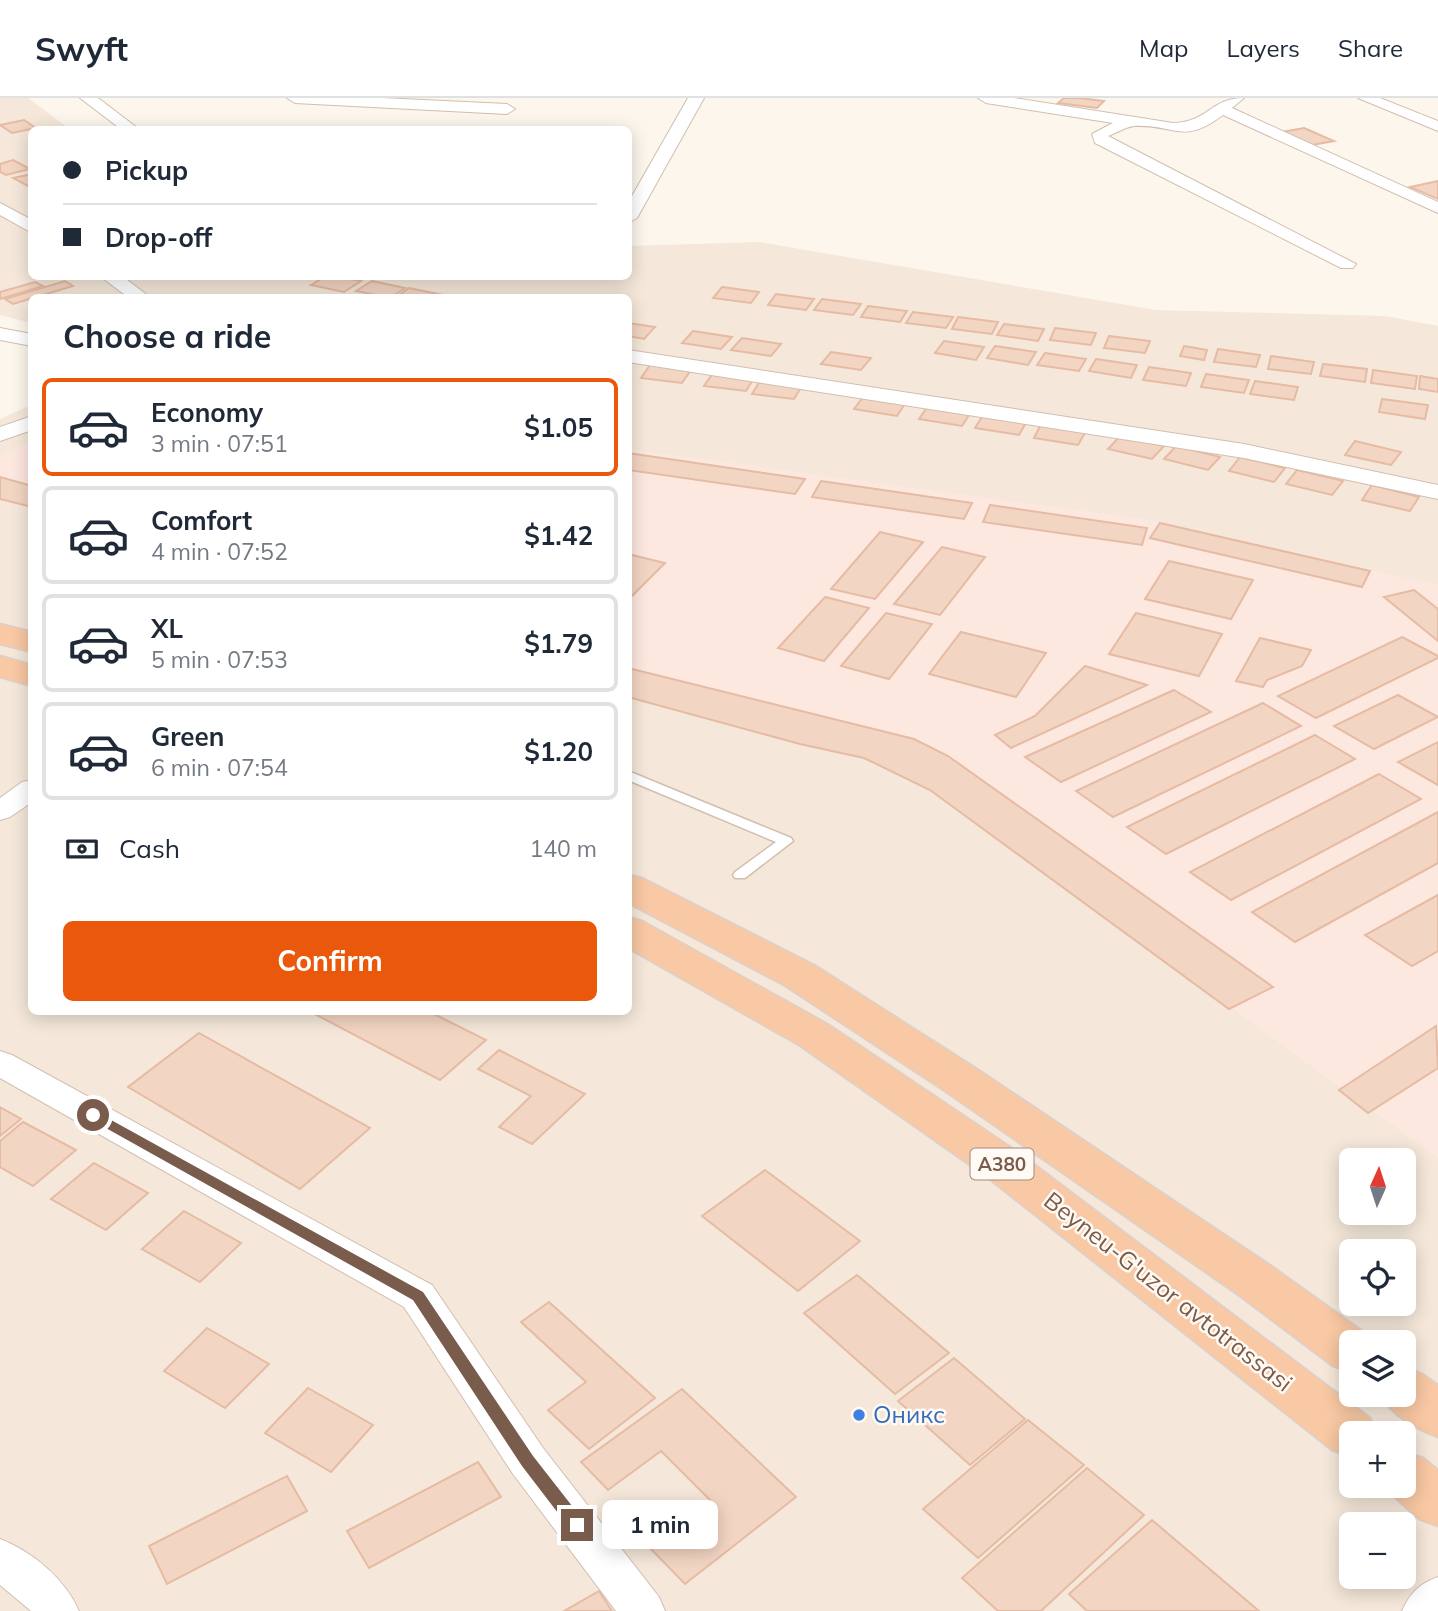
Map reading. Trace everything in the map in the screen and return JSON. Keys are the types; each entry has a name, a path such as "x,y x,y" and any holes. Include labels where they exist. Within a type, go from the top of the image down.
{"highway":[{"path":"0,634 28,641"},
{"path":"0,666 28,675"},
{"name":"A380","path":"632,889 799,975 984,1095 1257,1282 1339,1342"},
{"name":"Beyneu-G'uzor avtotrassasi","path":"632,932 814,1035 1003,1165 1339,1425"},
{"path":"1416,1398 1438,1415"},
{"path":"1416,1485 1438,1502"}],"street":[{"path":"295,98 512,104"},
{"path":"632,211 696,98"},
{"path":"986,98 1126,123 1173,128 1197,127 1224,110 1236,98"},
{"path":"1366,98 1438,127"},
{"path":"92,99 128,126"},
{"path":"494,126 512,104"},
{"path":"1224,110 1438,208"},
{"path":"1126,123 1100,134 1101,140 1347,264"},
{"path":"0,208 28,226"},
{"path":"115,280 136,294"},
{"path":"0,334 28,339"},
{"path":"632,357 1244,451 1438,492"},
{"path":"0,435 28,424"},
{"path":"0,811 28,791"},
{"path":"0,1063 418,1296 527,1461 643,1611"},
{"path":"0,1559 51,1601 57,1611"},
{"path":"1424,1611 1438,1597"}],"lane":[{"path":"632,777 786,841 740,875"}],"shaded area":[{"path":"0,98 28,98 66,126 28,126 28,280 632,280 632,246 759,242 1156,310 1386,316 1438,326 1438,1611 0,1611 0,419 28,406 28,1015 632,1015 632,294 28,294 28,322 0,315"},
{"path":"28,442 28,507 0,498 0,455"},
{"path":"632,450 1156,521 1438,585 1438,1158 930,789 862,757 632,697"}],"building":[{"path":"1064,98 1104,101 1097,108 1058,103"},
{"path":"24,120 33,126 12,133 0,125"},
{"path":"1304,128 1334,141 1312,145 1282,132"},
{"path":"13,160 28,170 6,175 0,172 0,164"},
{"path":"28,175 28,186 13,178"},
{"path":"1438,181 1438,199 1410,187"},
{"path":"319,280 361,281 344,292 311,285"},
{"path":"65,281 73,286 46,294 28,294 28,300 13,304 5,299"},
{"path":"372,281 405,288 396,294 356,291"},
{"path":"35,282 43,286 0,299 0,292"},
{"path":"722,287 759,292 751,303 713,298"},
{"path":"409,288 438,294 401,294"},
{"path":"776,294 814,299 806,310 768,305"},
{"path":"822,299 861,304 853,315 814,310"},
{"path":"868,306 907,311 900,322 861,317"},
{"path":"913,312 953,317 946,328 906,323"},
{"path":"958,317 998,322 992,334 952,329"},
{"path":"632,324 655,327 644,339 632,337"},
{"path":"1004,324 1044,329 1038,341 997,335"},
{"path":"1055,328 1096,333 1091,345 1050,340"},
{"path":"693,331 732,337 721,349 682,343"},
{"path":"1109,336 1150,341 1145,353 1104,348"},
{"path":"742,338 781,344 771,356 731,350"},
{"path":"944,341 984,347 976,360 935,353"},
{"path":"995,346 1036,352 1028,365 987,358"},
{"path":"1184,346 1207,350 1204,360 1180,356"},
{"path":"1218,349 1260,355 1256,367 1214,362"},
{"path":"831,352 871,358 861,370 821,364"},
{"path":"1045,353 1086,359 1079,371 1037,365"},
{"path":"1271,356 1314,362 1311,374 1268,369"},
{"path":"1096,359 1137,365 1131,378 1089,371"},
{"path":"1323,364 1367,369 1365,382 1320,376"},
{"path":"650,365 691,370 682,383 641,378"},
{"path":"1149,367 1191,373 1186,386 1143,380"},
{"path":"1373,370 1417,376 1415,389 1371,383"},
{"path":"713,373 754,378 746,391 704,386"},
{"path":"1206,374 1249,380 1244,393 1201,387"},
{"path":"1420,376 1438,379 1438,392 1419,389"},
{"path":"760,381 802,386 794,399 752,394"},
{"path":"1255,381 1298,387 1294,400 1250,394"},
{"path":"864,396 906,402 897,416 854,409"},
{"path":"1382,399 1428,405 1425,419 1379,412"},
{"path":"928,406 971,412 962,426 919,419"},
{"path":"983,415 1027,421 1019,435 975,428"},
{"path":"1041,424 1086,431 1078,445 1034,438"},
{"path":"1121,435 1164,446 1152,459 1108,449"},
{"path":"1355,441 1401,452 1391,465 1345,455"},
{"path":"1176,446 1220,457 1208,470 1164,459"},
{"path":"632,454 805,479 795,494 632,471"},
{"path":"1240,457 1285,468 1274,482 1229,471"},
{"path":"1297,470 1343,481 1332,495 1286,484"},
{"path":"0,477 28,485 28,506 0,499"},
{"path":"821,481 972,503 964,519 812,497"},
{"path":"1372,485 1419,497 1410,511 1362,500"},
{"path":"990,505 1147,528 1142,545 983,522"},
{"path":"1160,523 1370,571 1362,587 1150,538"},
{"path":"880,532 923,542 875,599 831,589"},
{"path":"942,547 985,557 940,615 894,604"},
{"path":"632,555 665,563 632,596"},
{"path":"1169,561 1253,580 1231,619 1145,599"},
{"path":"1414,590 1438,609 1438,641 1384,597"},
{"path":"825,597 869,608 824,661 778,648"},
{"path":"886,613 932,624 889,679 841,666"},
{"path":"1136,613 1222,634 1199,676 1109,654"},
{"path":"961,632 1046,653 1016,697 929,674"},
{"path":"1402,637 1438,658 1316,718 1278,696"},
{"path":"1260,638 1311,650 1302,666 1267,680 1263,687 1236,681"},
{"path":"1085,666 1147,685 1011,748 995,735 1035,716"},
{"path":"632,669 914,739 948,756 1273,987 1229,1009 930,790 864,758 800,744 632,698"},
{"path":"1174,690 1211,712 1061,782 1025,757"},
{"path":"1398,695 1438,717 1374,749 1334,726"},
{"path":"1263,703 1301,726 1113,817 1076,791"},
{"path":"1315,735 1355,759 1166,854 1127,827"},
{"path":"1438,742 1438,785 1398,762"},
{"path":"1379,774 1421,799 1231,900 1190,872"},
{"path":"1438,812 1438,863 1295,942 1252,912"},
{"path":"1438,895 1438,951 1412,966 1365,935"},
{"path":"317,1015 436,1015 486,1040 440,1080"},
{"path":"1436,1026 1438,1068 1368,1113 1339,1090"},
{"path":"199,1033 370,1128 300,1189 128,1087"},
{"path":"499,1050 585,1094 532,1144 499,1127 531,1096 478,1069"},
{"path":"0,1107 21,1119 0,1136"},
{"path":"23,1122 76,1150 33,1186 0,1167 0,1141"},
{"path":"94,1163 148,1193 106,1230 51,1199"},
{"path":"765,1170 860,1241 798,1291 702,1216"},
{"path":"184,1211 241,1243 200,1282 142,1249"},
{"path":"857,1275 949,1353 895,1394 804,1313"},
{"path":"549,1302 655,1398 589,1449 548,1410 586,1382 521,1322"},
{"path":"207,1328 269,1364 225,1408 164,1371"},
{"path":"954,1358 1025,1419 970,1465 898,1401"},
{"path":"308,1388 373,1425 331,1472 265,1433"},
{"path":"682,1389 796,1497 685,1584 650,1548 711,1501 661,1451 608,1490 581,1462"},
{"path":"1028,1420 1084,1465 978,1558 923,1509"},
{"path":"478,1462 501,1497 369,1568 347,1531"},
{"path":"1087,1468 1144,1515 1041,1611 998,1611 962,1578"},
{"path":"287,1476 307,1511 167,1584 149,1546"},
{"path":"1152,1520 1259,1611 1087,1611 1069,1594"},
{"path":"599,1591 612,1611 564,1611"}],"place":[{"name":"Оникс","path":"859,1415"}],"route":[{"path":"93,1115 418,1296 527,1461 577,1525"}]}
